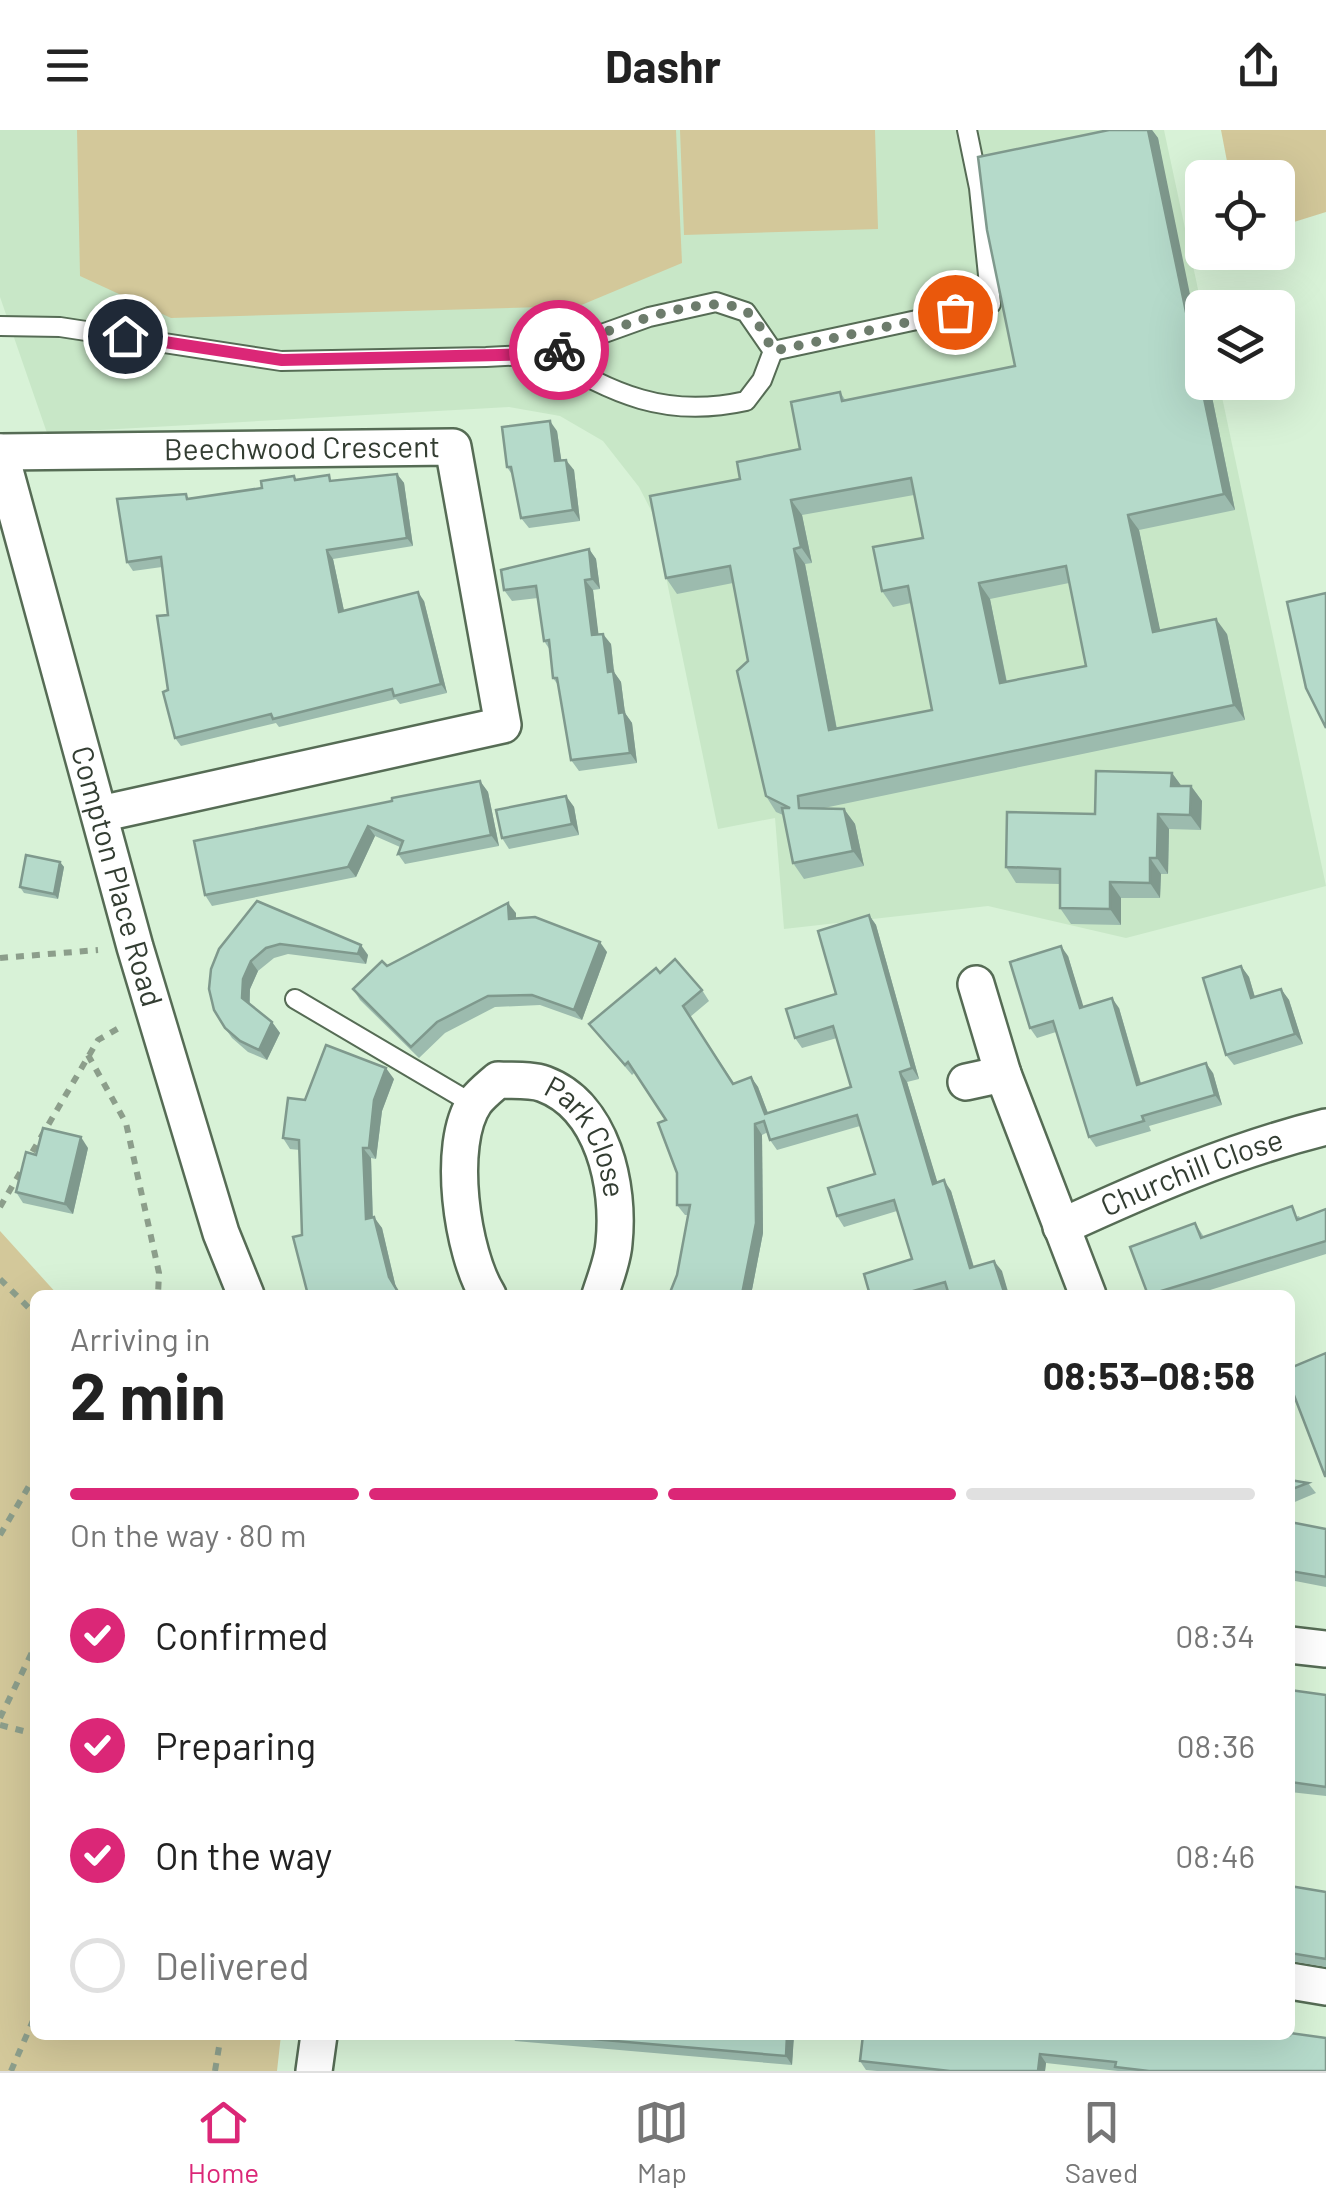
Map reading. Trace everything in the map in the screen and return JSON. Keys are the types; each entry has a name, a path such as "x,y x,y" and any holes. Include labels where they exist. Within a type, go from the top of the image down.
{"street":[{"name":"Beechwood Crescent","path":"0,452 453,447 503,725 100,814"},
{"name":"Compton Place Road","path":"0,452 135,947 221,1233 244,1290"},
{"path":"976,984 1003,1074 1086,1290"},
{"path":"966,1082 1003,1074"},
{"name":"Park Close","path":"474,1104 498,1080 542,1083 577,1104 601,1146 614,1180 614,1245 601,1290"},
{"path":"474,1104 459,1150 465,1230 485,1290"},
{"name":"Churchill Close","path":"1061,1227 1162,1180 1266,1142 1326,1128"},
{"path":"1295,1646 1326,1649"},
{"path":"1295,1982 1326,1987"},
{"path":"314,2071 318,2040"}],"lane":[{"path":"773,351 991,304 979,188 967,130"},
{"path":"0,326 60,326 282,360 546,354 650,317 716,302 746,312 773,351"},
{"path":"546,354 604,388 632,398 693,409 746,401 762,380 773,351"},
{"path":"295,999 474,1104"}],"path":[{"path":"0,958 135,947"},
{"path":"0,1207 98,1040 154,1008"},
{"path":"88,1056 126,1123 159,1273 158,1290"},
{"path":"0,1279 30,1309"},
{"path":"0,1535 30,1487"},
{"path":"30,1657 0,1721 30,1732"},
{"path":"11,2071 30,2027"},
{"path":"215,2071 221,2040"}],"shaded area":[{"path":"0,130 1164,130 1185,228 1185,270 1194,270 1198,290 1185,290 1185,400 1223,400 1326,886 1126,938 988,906 784,929 775,818 718,829 653,514 639,487 603,441 560,416 509,407 47,433 0,297"},
{"path":"77,130 676,130 682,263 579,306 171,318 80,276"},
{"path":"680,130 875,130 878,229 684,235"},
{"path":"1221,130 1326,130 1326,212 1295,222 1295,160 1227,160"},
{"path":"0,1231 53,1290 30,1290 30,2040 280,2040 277,2071 0,2071"}],"building":[{"path":"1109,130 1148,130 1185,307 1185,400 1204,400 1224,494 1128,515 1153,632 1216,619 1234,705 798,796 799,808 844,809 853,851 793,863 782,808 790,808 766,796 737,671 748,661 730,566 666,578 650,496 740,479 737,462 800,449 791,402 840,392 842,401 1015,366 987,230 978,157","holes":["911,478 923,538 873,547 882,591 908,586 932,710 829,730 794,549 801,547 791,500","1066,566 1086,666 1000,683 979,583"]},
{"path":"550,421 555,461 566,460 573,510 521,518 511,467 507,467 502,427"},
{"path":"397,474 407,538 327,550 339,612 418,592 441,684 394,696 392,689 273,719 271,714 175,738 163,692 168,690 157,616 168,615 161,557 127,562 117,499 186,494 187,499 262,488 261,481 294,476 295,480 329,475 330,481"},
{"path":"589,549 592,579 585,580 592,635 603,634 608,672 613,671 630,753 571,760 549,640 544,641 536,586 504,590 501,570"},
{"path":"1326,593 1326,728 1306,688 1287,602"},
{"path":"1096,771 1172,773 1171,786 1191,786 1190,815 1158,814 1157,858 1150,858 1150,883 1110,882 1110,909 1060,908 1060,869 1006,867 1007,812 1095,814"},
{"path":"480,781 491,835 398,854 403,841 368,826 348,867 205,895 194,841"},
{"path":"566,796 572,824 502,838 496,810"},
{"path":"26,855 60,862 54,894 20,887"},
{"path":"257,901 361,945 358,954 280,944 266,948 251,961 243,979 242,998 272,1022 259,1050 225,1028 214,1010 209,989 219,949"},
{"path":"508,903 509,919 535,917 600,942 574,1010 532,995 488,996 437,1022 411,1047 353,989 382,961 387,966"},
{"path":"869,915 912,1068 900,1072 933,1184 944,1180 970,1268 994,1261 1003,1290 947,1290 945,1282 917,1290 869,1290 864,1274 912,1259 894,1200 837,1216 828,1188 875,1174 857,1115 770,1140 764,1121 755,1124 756,1223 743,1290 671,1290 690,1205 677,1205 677,1173 658,1123 666,1120 628,1062 625,1065 589,1024 656,968 660,973 675,959 702,990 683,1006 733,1084 751,1077 765,1114 851,1087 833,1026 795,1038 786,1009 836,994 818,931"},
{"path":"1061,946 1080,1008 1112,998 1137,1085 1206,1063 1215,1095 1142,1116 1144,1121 1089,1137 1053,1021 1030,1028 1010,962"},
{"path":"1241,966 1251,998 1281,989 1295,1034 1226,1055 1203,978"},
{"path":"326,1045 386,1068 374,1100 369,1148 363,1148 366,1219 374,1217 389,1277 397,1290 307,1290 293,1237 302,1235 299,1140 283,1138 288,1098 305,1100"},
{"path":"43,1128 81,1137 65,1204 16,1192 26,1152 36,1155"},
{"path":"1292,1206 1297,1220 1326,1209 1326,1241 1164,1290 1146,1290 1130,1247 1195,1223 1201,1238"},
{"path":"1326,1353 1326,1476 1295,1398 1295,1366"},
{"path":"1295,1523 1326,1529 1326,1577 1295,1572"},
{"path":"1295,1691 1326,1695 1326,1787 1295,1783"},
{"path":"1295,1887 1326,1892 1326,1959 1295,1954"},
{"path":"1295,2034 1326,2038 1326,2071 1149,2071 1115,2067 1116,2062 1040,2054 1038,2071 950,2071 860,2061 862,2040 1295,2040"},
{"path":"604,2040 787,2040 786,2056"}],"way so far":[{"path":"559,350 650,317 716,302 746,312 773,351 955,312"}],"route":[{"path":"125,336 282,360 546,354 559,350"}]}
